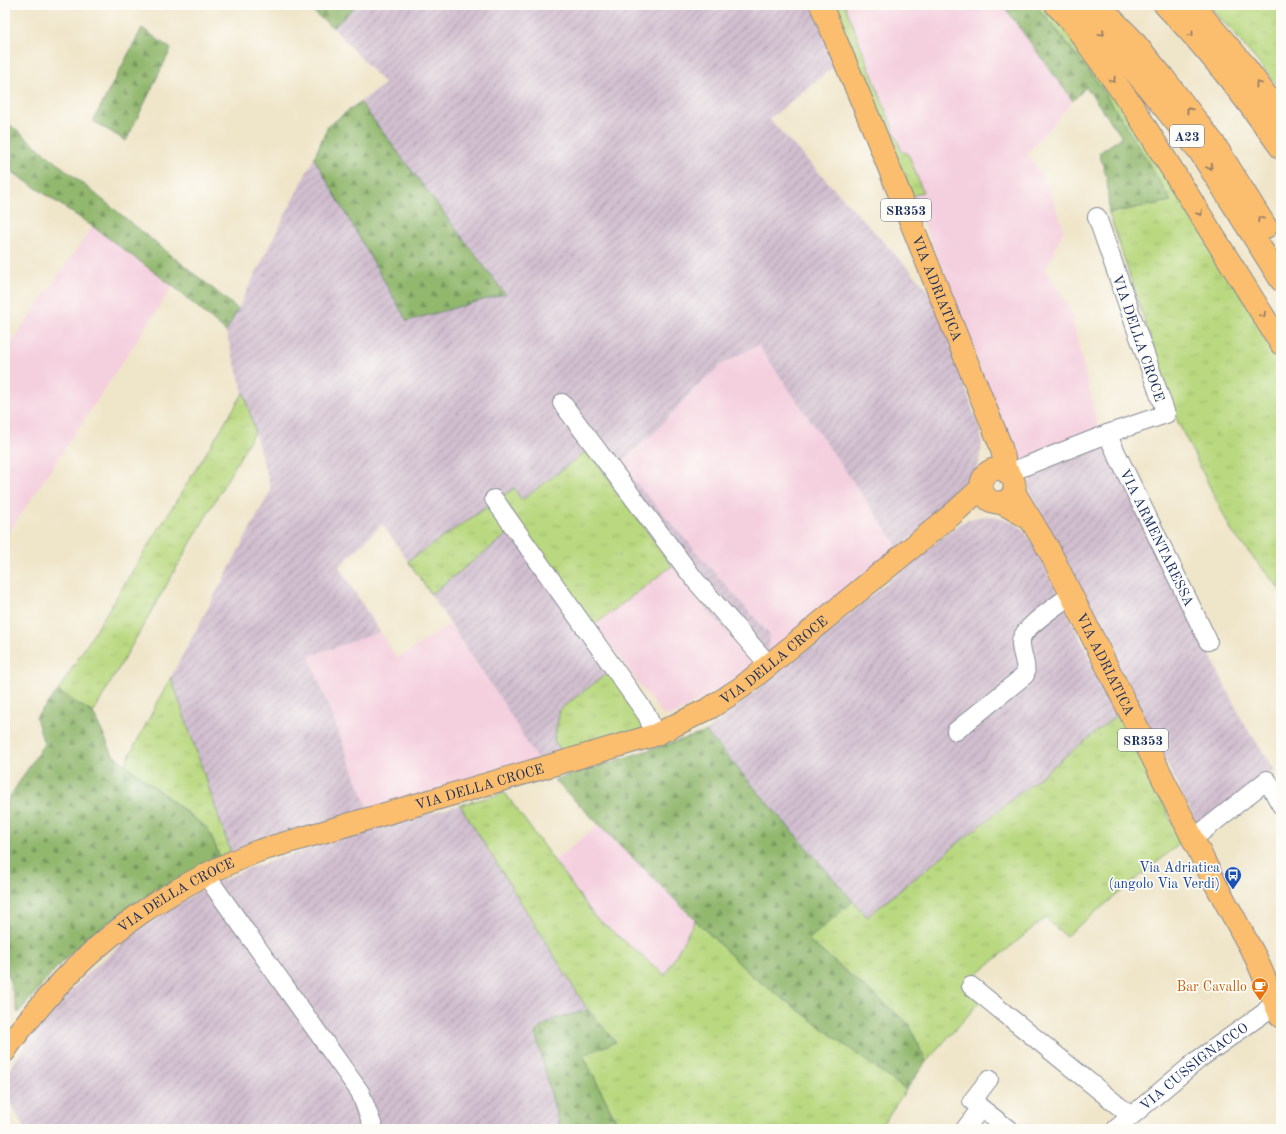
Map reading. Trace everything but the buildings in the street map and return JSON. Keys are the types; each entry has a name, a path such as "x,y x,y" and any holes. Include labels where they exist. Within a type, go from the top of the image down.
{"main road":[{"name":"VIA ADRIATICA","path":"821,5 871,123 1001,448 1004,458 997,487 1032,520 1049,550 1193,839 1277,995 1281,1017"},
{"name":"A23","path":"1056,5 1072,22 1133,107 1281,344"},
{"name":"A23","path":"1075,5 1116,48 1200,152 1281,280"},
{"name":"A23","path":"1098,5 1130,37 1163,77 1214,145 1281,252"},
{"path":"1165,5 1181,21 1231,81 1281,148"},
{"path":"1193,5 1241,61 1281,115"},
{"name":"VIA DELLA CROCE","path":"5,1051 44,1001 73,969 116,931 160,899 205,874 258,851 656,735 710,708 742,687 955,512 997,487"}],"street":[{"name":"VIA DELLA CROCE","path":"997,487 1107,434 1166,414 1097,217"},
{"path":"562,403 695,580 769,665"},
{"name":"VIA ARMENTARESSA","path":"1107,434 1208,641"},
{"path":"494,499 647,715 656,735"},
{"path":"956,731 1025,675 1026,669 1021,641 1023,634 1048,612 1071,595"},
{"path":"1193,839 1267,780 1281,805"},
{"path":"205,874 360,1092 374,1129"},
{"path":"971,986 1131,1116"},
{"name":"VIA CUSSIGNACCO","path":"1116,1129 1199,1059 1269,1008 1277,995"},
{"name":"VIA CUSSIGNACCO","path":"1254,1020 1270,1018 1281,1023"},
{"path":"989,1079 972,1101 1008,1129"},
{"path":"965,1129 981,1108"}],"path":[{"path":"5,980 8,996 5,1008"}],"shaded area":[{"path":"357,5 811,5 838,63 769,119 934,296 980,431 982,442 980,456 978,468 973,480 965,491 899,548 758,345 721,365 692,391 657,430 619,464 770,635 768,653 756,664 687,587 588,450 522,500 609,672 563,753 538,761 504,704 382,524 339,567 380,632 309,656 369,811 231,853 171,677 271,490 226,332 314,158 407,321 505,294 360,102 385,84 333,28"},
{"path":"845,5 1003,5 1073,101 1027,153 1044,178 1064,229 1046,269 1070,309 1099,431 1017,462 913,196 923,192 908,154 902,153"},
{"path":"92,227 173,286 5,538 5,352"},
{"path":"758,345 899,548 768,653 619,464 657,430 692,391 721,365"},
{"path":"1105,444 1243,722 1275,770 1199,828 1027,484 1037,471"},
{"path":"987,516 998,517 1010,521 1021,528 1032,542 1118,714 867,918 706,732 950,531 961,523 974,518"},
{"path":"672,566 687,587 756,664 728,684 675,714 663,715 594,625"},
{"path":"450,624 504,704 538,761 369,811 309,656 380,632 397,659"},
{"path":"460,805 588,1010 554,1019 535,1032 560,1129 25,1129 5,1094 5,1077 27,1042 48,1015 90,971 132,936 177,904 203,889 247,869 354,834"},
{"path":"599,824 695,920 665,975 595,917 554,861"}],"green space":[{"path":"305,5 357,5 333,28"},
{"path":"829,5 845,5 902,152 908,153 923,192 913,196"},
{"path":"1003,5 1035,5 1039,9 1095,79 1123,121 1171,201 1109,213 1107,178 1099,153 1122,137 1086,87 1073,101"},
{"path":"1035,5 1049,5 1129,113 1281,359 1281,591 1232,532 1178,422 1109,213 1170,201 1140,150 1091,75 1055,28"},
{"path":"1208,5 1281,5 1281,90 1232,31"},
{"path":"142,28 171,49 126,141 93,121"},
{"path":"360,102 505,294 407,321 314,158 328,126"},
{"path":"5,121 238,309 226,332 173,286 92,226 5,167"},
{"path":"244,392 255,431 93,713 58,691"},
{"path":"588,450 672,566 594,625 501,497 514,488 522,500"},
{"path":"490,505 509,533 431,594 408,561"},
{"path":"609,672 644,721 644,730 563,753 554,741 560,709"},
{"path":"171,677 231,853 220,857 208,829 125,764"},
{"path":"58,691 93,713 113,755 208,829 220,857 160,889 104,926 62,962 18,1013 5,963 5,804 44,744 36,717"},
{"path":"1118,714 1182,842 1066,936 1045,918 962,987 980,1002 926,1062 909,1024 808,940 853,901 867,917"},
{"path":"706,732 853,901 808,940 909,1024 926,1062 906,1090 751,975 554,780"},
{"path":"505,793 595,917 665,975 695,920 751,975 906,1090 879,1129 620,1129 583,1055 615,1041 588,1010 460,805"},
{"path":"588,1010 616,1042 583,1055 620,1129 560,1129 535,1032 554,1019"}],"place":[{"name":"Via Adriatica (angolo Via Verdi)","path":"1233,890"},
{"name":"Bar Cavallo","path":"1260,1001"}]}
